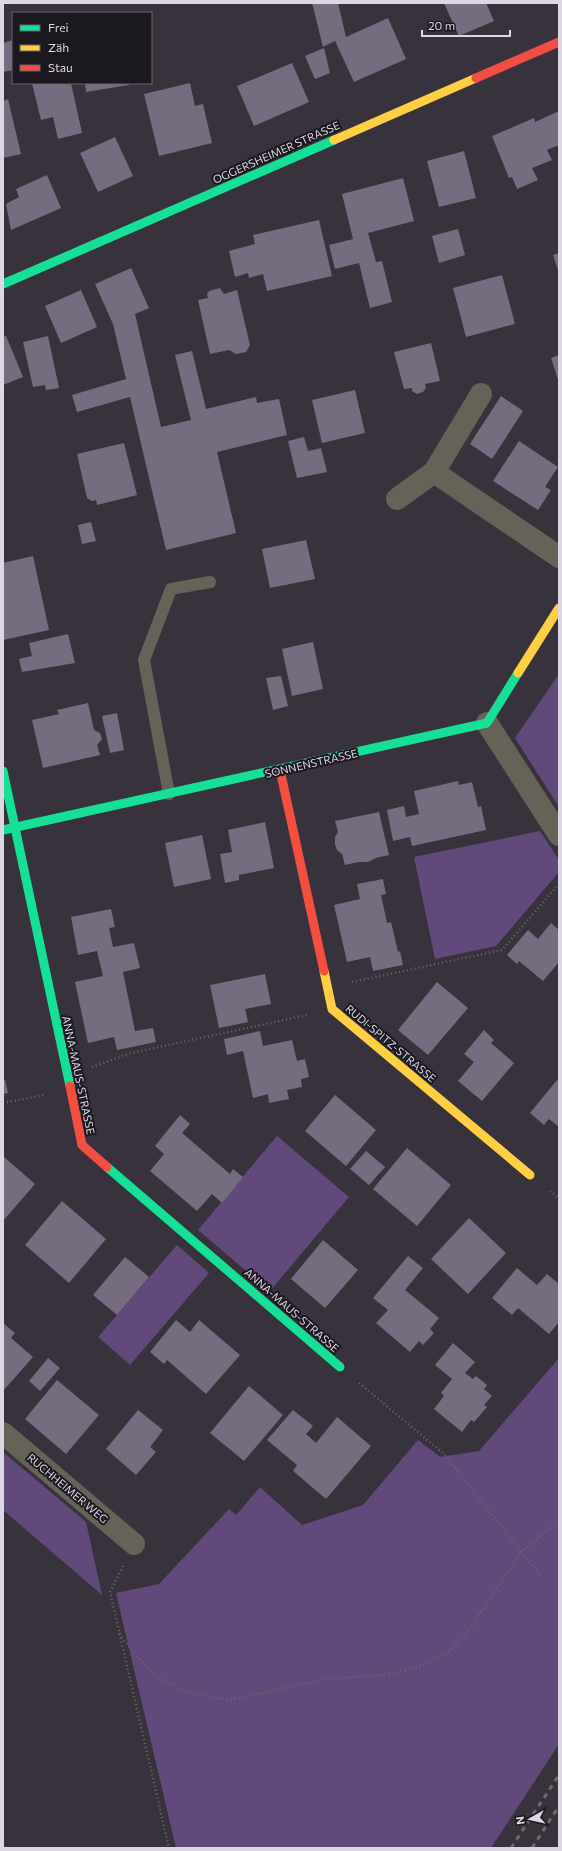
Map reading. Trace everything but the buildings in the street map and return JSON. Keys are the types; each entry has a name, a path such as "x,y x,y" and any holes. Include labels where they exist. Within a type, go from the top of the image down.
{"street":[{"name":"OGGERSHEIMER STRASSE","path":"3,284 559,42"},
{"path":"397,499 434,472 481,394"},
{"path":"434,472 559,556"},
{"path":"559,608 487,723 559,835"},
{"name":"SONNENSTRASSE","path":"3,830 280,770 487,723"},
{"name":"ANNA-MAUS-STRASSE","path":"3,770 82,1145 340,1367"},
{"name":"RUDI-SPITZ-STRASSE","path":"280,770 332,1009 530,1175"},
{"name":"RUCHHEIMER WEG","path":"3,1433 134,1544"}],"lane":[{"path":"169,794 144,660 171,589 210,582"}],"path":[{"path":"326,987 502,950 559,884"},
{"path":"67,1075 131,1053 332,1009"},
{"path":"3,1103 70,1090"},
{"path":"340,1367 443,1453 540,1575"},
{"path":"119,1634 151,1673 183,1691 230,1700 325,1679 382,1675 416,1668 446,1654 471,1627 521,1552 559,1520"},
{"path":"134,1544 110,1592 169,1848"}],"shaded area":[{"path":"559,674 559,807 515,738"},
{"path":"540,831 559,860 559,872 496,946 435,959 414,857"},
{"path":"277,1136 349,1197 270,1291 198,1230"},
{"path":"177,1245 209,1273 130,1365 98,1337"},
{"path":"559,1358 559,1744 491,1848 176,1848 116,1593 159,1584 229,1509 236,1515 260,1487 302,1525 363,1505 418,1440 440,1457 479,1451"},
{"path":"3,1452 86,1522 102,1595 3,1510"}],"railway":[{"path":"511,1848 559,1775"},
{"path":"532,1848 559,1806"}],"traffic: fast":[{"path":"3,284 334,140"},
{"path":"3,830 487,723 518,673"},
{"path":"3,771 70,1086"},
{"path":"107,1167 340,1367"}],"traffic: slow":[{"path":"334,140 476,78"},
{"path":"518,673 559,608"},
{"path":"324,971 332,1009 530,1175"}],"traffic: jam":[{"path":"476,78 559,42"},
{"path":"280,770 324,971"},
{"path":"70,1086 82,1145 107,1167"}]}
